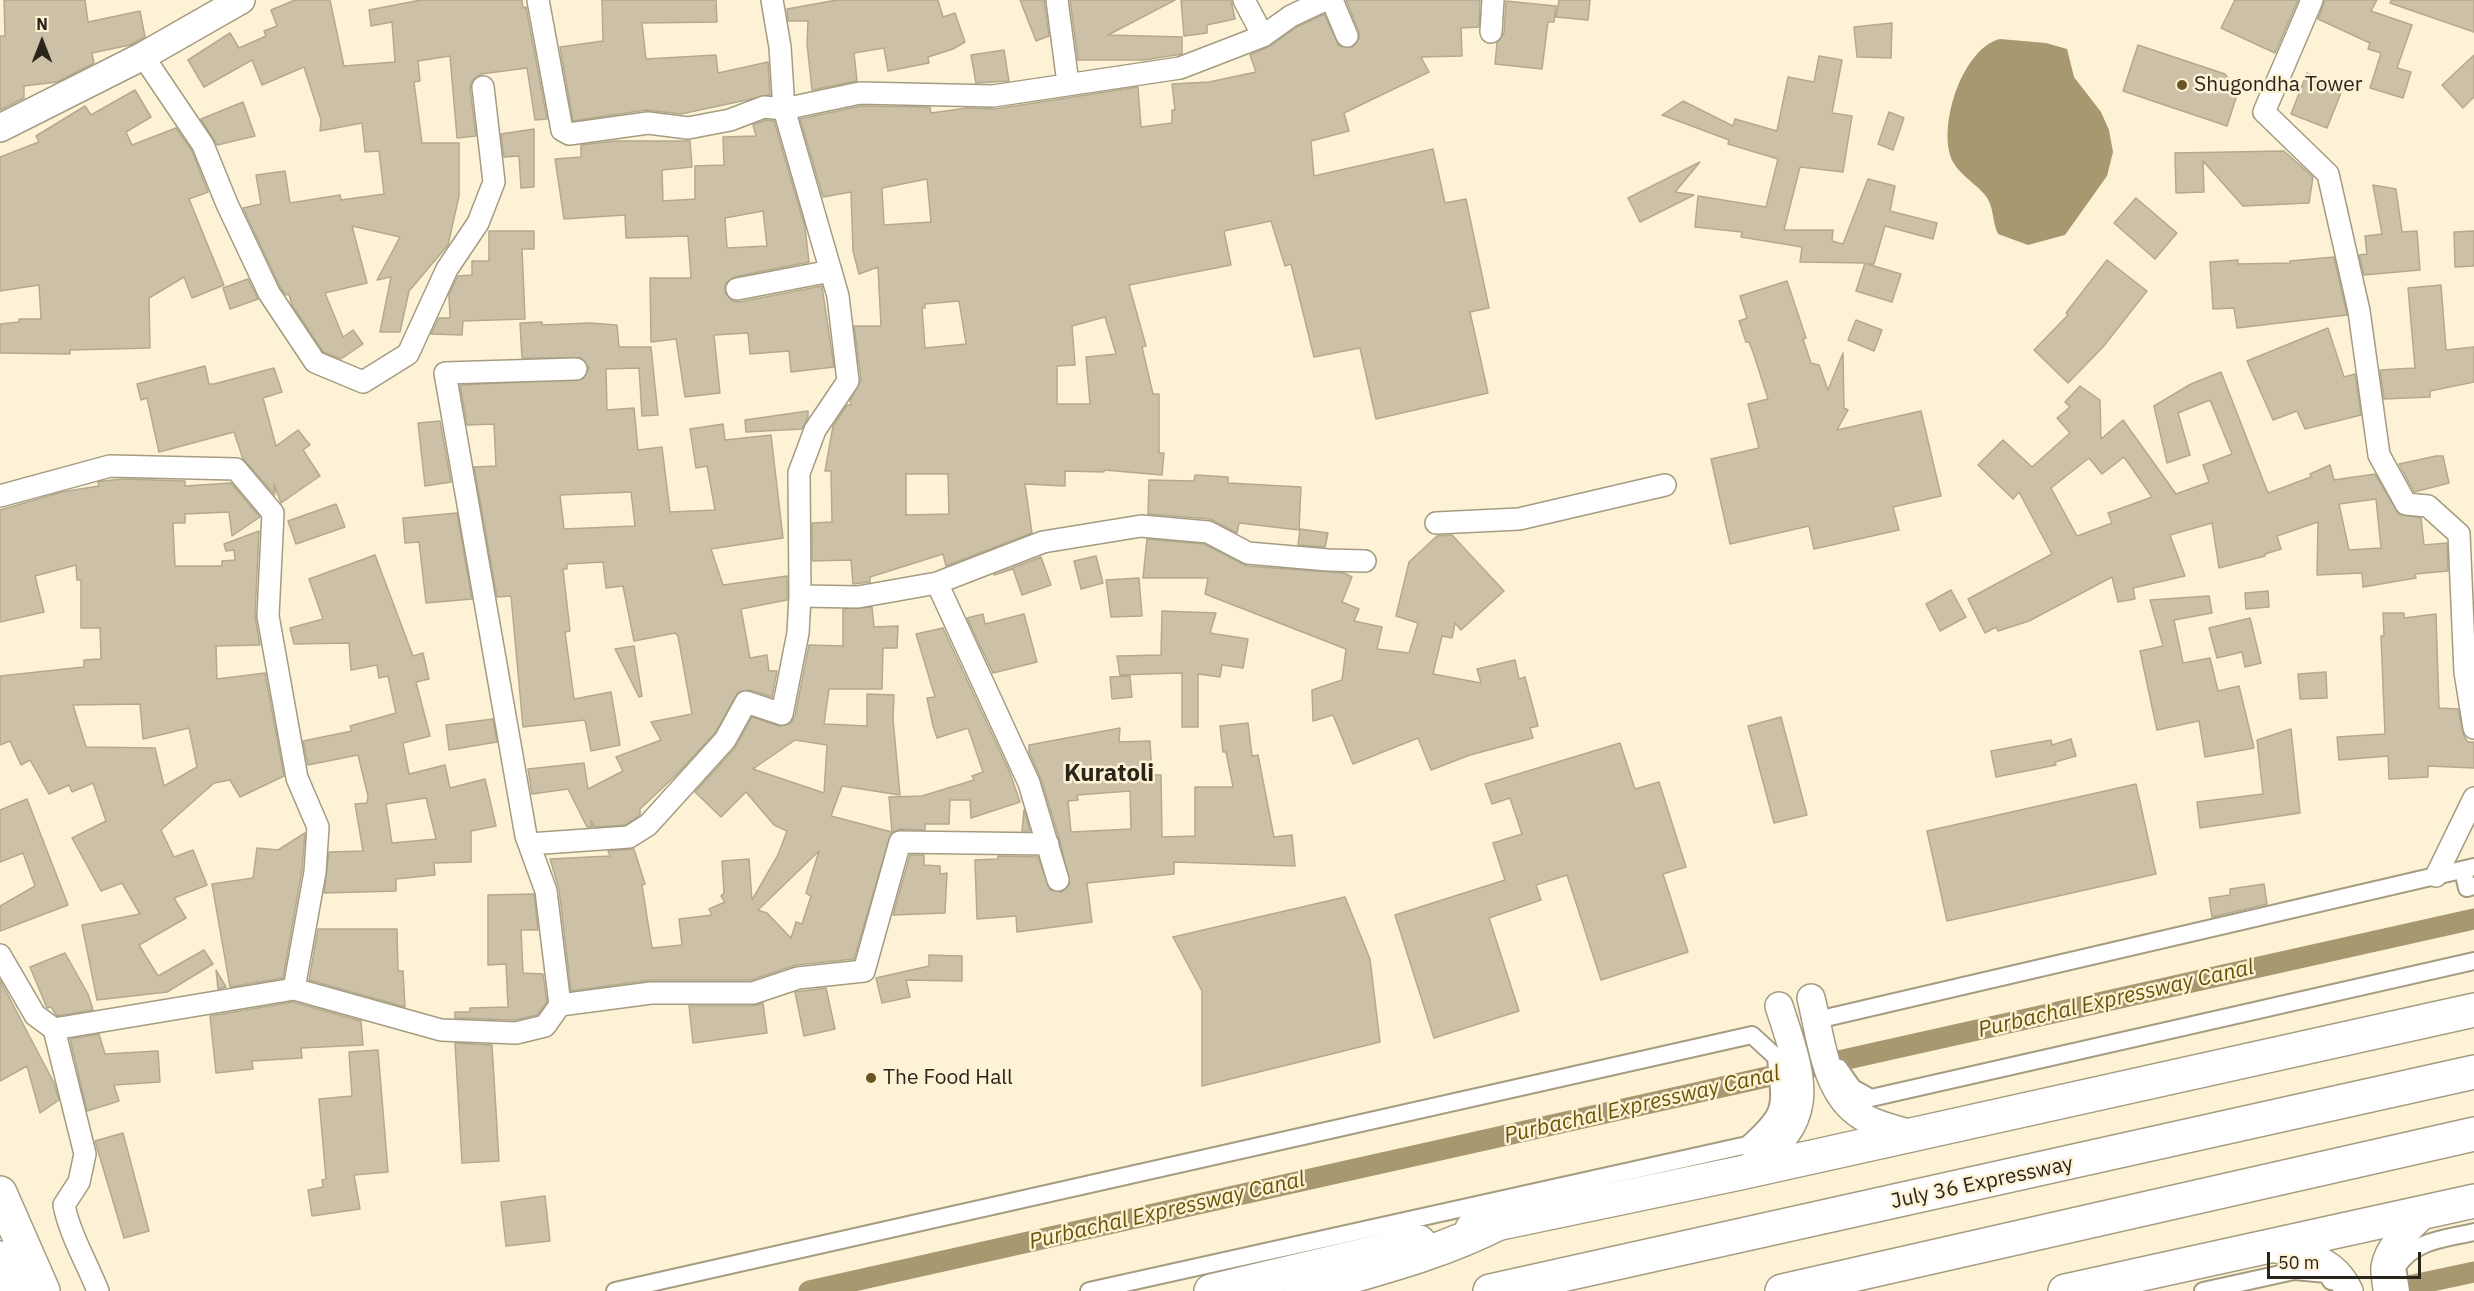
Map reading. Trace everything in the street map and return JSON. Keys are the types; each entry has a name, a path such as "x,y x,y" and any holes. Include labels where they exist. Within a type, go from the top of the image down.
{"main road":[{"path":"1211,1291 1501,1222 1740,1173 2474,1010"},
{"name":"July 36 Expressway","path":"1490,1291 2474,1072"},
{"path":"1782,1291 2474,1134"},
{"path":"0,1193 43,1291"},
{"path":"2065,1291 2474,1201"},
{"path":"1300,1291 1461,1243 1501,1222"},
{"path":"0,1258 15,1291"}],"street":[{"path":"0,128 143,56 242,0"},
{"path":"538,0 562,130 569,134 648,123 688,128 730,120 764,107 784,109 860,93 993,96 1180,68 1263,36 1291,16 1325,0"},
{"path":"529,844 629,837 654,819 725,740 746,702 782,714 798,633 799,473 815,430 848,381 838,296 784,109 780,47 772,0"},
{"path":"1057,0 1068,83"},
{"path":"1244,0 1263,36"},
{"path":"1332,0 1347,36"},
{"path":"1491,32 1493,0"},
{"path":"2312,0 2264,112 2328,174 2359,311 2379,455 2406,504 2428,506 2459,534 2465,672 2474,728"},
{"path":"143,56 203,145 227,204 269,294 315,362 363,382 408,354 447,269 478,223 494,182 483,87"},
{"path":"737,289 831,271"},
{"path":"54,1029 294,989 441,1030 516,1033 545,1026 560,1005 546,891 529,844 445,373 576,369"},
{"path":"0,496 110,466 236,469 273,513 268,616 297,778 318,827 315,872 294,989"},
{"path":"1436,523 1519,519 1665,485"},
{"path":"800,596 858,597 937,583 1043,542 1141,526 1208,532 1248,553 1365,561"},
{"path":"937,583 1029,783 1058,880"},
{"path":"2436,876 2474,798"},
{"path":"560,1005 651,993 753,993 798,978 864,971 900,842 1048,844"},
{"path":"1912,1134 1866,1107 1844,1102 1836,1090 1819,1012 2469,868 2467,888 2474,886"},
{"path":"0,955 35,1015 54,1029 85,1154 79,1182 64,1205 68,1226 81,1248 98,1291"},
{"path":"1866,1107 2474,961"},
{"path":"1089,1291 1747,1145 1801,1105 1802,1088 1779,1006"},
{"path":"615,1291 1752,1035 1776,1057 1785,1119 1766,1156 1740,1173"},
{"path":"2401,1291 2390,1275 2400,1238 2426,1212"},
{"path":"2390,1275 2406,1252 2426,1243 2474,1232"},
{"path":"2264,1246 2307,1255 2332,1266 2339,1284"},
{"path":"2203,1291 2294,1271 2339,1284"}],"shaded area":[{"path":"2000,39 2046,43 2067,49 2074,77 2101,112 2109,130 2113,152 2107,176 2065,235 2028,245 1998,234 1988,199 1956,167 1949,148 1950,111 1964,73 1974,57 1986,46"}],"building":[{"path":"4,0 85,0 88,22 140,11 145,37 130,45 92,53 94,63 57,82 24,86 24,98 0,110 0,36 5,36"},
{"path":"295,0 330,0 344,66 395,62 392,22 371,26 369,10 421,0 522,0 523,8 526,7 547,119 535,120 527,68 481,74 472,81 470,88 476,136 457,138 450,56 418,61 420,81 414,82 422,143 459,143 459,196 448,245 409,291 400,332 380,332 391,277 377,280 400,237 352,226 367,283 325,293 343,337 353,330 363,344 341,359 323,352 292,305 289,294 286,295 280,287 243,208 261,204 256,175 285,171 290,203 340,195 341,200 384,194 379,151 365,152 362,123 320,131 321,120 304,67 262,85 252,60 204,87 188,60 230,33 239,48 266,36 264,31 277,26 271,10"},
{"path":"602,0 716,0 717,22 642,23 646,59 716,55 718,73 768,62 770,95 681,114 646,110 573,121 560,47 603,41"},
{"path":"837,0 938,0 943,17 955,13 965,42 953,49 928,57 929,63 888,71 884,48 854,53 857,81 812,90 807,44 808,21 788,21 787,9"},
{"path":"1020,0 1044,0 1049,36 1036,41"},
{"path":"1070,0 1175,0 1108,35 1182,37 1182,54 1144,60 1078,60"},
{"path":"1181,0 1231,0 1235,19 1207,25 1207,33 1184,36"},
{"path":"1346,0 1480,0 1479,27 1461,28 1462,56 1421,57 1429,72 1344,113 1349,131 1311,141 1314,176 1433,149 1445,203 1466,199 1489,308 1470,312 1488,393 1376,419 1360,348 1314,357 1291,264 1285,266 1271,221 1224,231 1231,265 1129,285 1146,346 1142,347 1153,394 1159,394 1159,453 1164,453 1162,475 1104,470 1104,472 1065,471 1065,486 1025,484 1032,533 946,566 943,554 870,577 870,582 853,584 851,560 812,561 812,523 832,522 831,471 825,471 833,426 847,405 851,405 850,400 861,380 854,326 881,326 878,267 859,274 853,251 851,192 823,197 800,119 861,106 930,107 931,113 967,108 995,109 1138,87 1141,127 1172,123 1172,110 1175,110 1172,84 1209,82 1256,72 1250,55 1270,46 1297,27 1324,14 1339,46 1352,47 1359,38 1359,32","holes":["927,179 931,222 884,225 882,188","959,301 966,344 925,348 922,308 925,308 925,304","1105,317 1116,354 1086,357 1090,404 1057,404 1057,366 1075,365 1072,326","906,474 948,474 949,514 906,515"]},
{"path":"1559,0 1590,0 1588,20 1556,17"},
{"path":"2235,0 2298,0 2275,53 2221,28"},
{"path":"2325,0 2377,0 2371,11 2412,25 2397,68 2411,72 2403,98 2370,88 2381,53 2368,49 2370,43 2318,19"},
{"path":"2391,0 2474,0 2474,32 2390,3"},
{"path":"1506,1 1556,6 1554,22 1548,22 1542,69 1495,64 1497,43 1504,33"},
{"path":"1892,23 1891,58 1857,57 1854,27"},
{"name":"Shugondha Tower","path":"2138,45 2225,74 2238,92 2227,126 2123,91"},
{"path":"1004,50 1009,81 976,83 971,55"},
{"path":"2474,55 2474,97 2463,108 2442,85"},
{"path":"1819,56 1842,60 1832,113 1852,116 1843,172 1800,167 1784,230 1833,230 1832,241 1843,244 1868,179 1895,186 1890,211 1937,223 1933,239 1885,226 1874,264 1867,264 1901,274 1892,302 1856,291 1865,263 1800,262 1802,247 1741,237 1742,232 1695,227 1698,196 1766,207 1778,159 1728,144 1729,140 1662,115 1683,101 1733,126 1735,119 1777,131 1788,77 1814,82"},
{"path":"2307,73 2343,88 2327,128 2291,114"},
{"path":"135,90 151,117 126,132 132,145 176,128 192,151 208,192 189,199 224,285 192,298 184,277 149,298 150,348 70,350 70,354 0,353 0,324 19,322 19,319 41,319 39,285 0,291 0,157 39,142 36,136 85,106 91,115"},
{"path":"243,102 255,136 217,145 201,119"},
{"path":"1889,112 1904,118 1893,150 1878,144"},
{"path":"766,120 774,121 805,227 809,262 734,277 725,284 725,292 732,301 739,302 822,286 834,367 791,372 789,351 750,354 748,333 714,335 720,393 685,397 676,339 651,342 650,278 691,278 688,236 626,238 625,215 564,219 555,159 581,157 581,145 615,141 690,141 692,167 662,170 663,201 695,199 695,166 724,165 723,137 756,136 753,125","holes":["763,211 767,246 727,248 725,218"]},
{"path":"534,129 534,187 521,188 519,156 504,157 501,134"},
{"path":"2284,151 2313,177 2309,203 2243,206 2203,161 2204,192 2176,193 2175,153"},
{"path":"1700,162 1675,192 1694,195 1640,222 1628,198"},
{"path":"2373,185 2396,189 2402,232 2417,231 2420,270 2364,275 2359,255 2367,254 2365,236 2382,234"},
{"path":"2136,198 2177,233 2155,259 2114,223"},
{"path":"489,231 534,231 534,249 522,249 525,319 463,321 462,335 431,334 439,318 450,318 449,294 458,276 472,275 472,261 489,261"},
{"path":"2474,231 2474,266 2455,267 2454,232"},
{"path":"2334,257 2347,315 2237,328 2234,308 2213,309 2210,262 2238,260 2238,264 2290,263 2290,261"},
{"path":"2107,260 2147,291 2103,347 2068,383 2034,350 2068,315 2066,313"},
{"path":"248,279 258,299 230,309 223,288"},
{"path":"1787,281 1806,338 1803,339 1811,363 1819,365 1828,390 1843,353 1844,408 1848,410 1837,430 1921,411 1941,496 1893,507 1899,530 1814,549 1809,526 1730,544 1711,459 1759,448 1748,404 1768,399 1754,355 1749,342 1746,342 1739,321 1747,318 1740,296"},
{"path":"2441,285 2446,350 2474,347 2474,382 2430,391 2430,397 2384,399 2380,370 2415,368 2408,288"},
{"path":"1856,320 1882,330 1874,351 1848,340"},
{"path":"520,323 617,325 619,347 651,347 658,415 642,416 639,368 606,369 607,410 634,408 638,450 662,447 670,512 715,510 707,466 696,468 690,429 723,424 725,440 771,435 783,538 711,549 723,585 787,576 787,600 741,609 750,658 767,655 769,671 777,671 772,697 750,690 738,692 715,733 640,809 640,815 625,825 594,827 591,820 592,827 587,827 568,789 532,794 528,769 584,763 588,789 623,771 616,757 661,740 651,722 692,714 678,636 675,633 634,641 623,586 606,588 603,562 567,564 567,569 563,569 570,631 565,632 574,699 611,692 620,745 591,751 585,720 523,727 511,596 497,597 474,467 496,466 494,424 467,425 460,385 583,379 589,368 581,358 522,358","holes":["631,492 635,526 564,529 560,495"]},
{"path":"2328,328 2344,377 2355,374 2361,415 2305,429 2297,411 2273,420 2247,361"},
{"path":"205,366 209,384 274,368 282,392 263,398 276,446 298,430 310,445 303,450 320,476 281,503 274,484 275,495 243,459 234,432 159,452 147,398 141,400 137,384"},
{"path":"2221,372 2268,493 2311,477 2310,474 2330,465 2334,480 2375,474 2399,514 2421,518 2424,545 2447,543 2448,571 2415,574 2416,578 2363,587 2362,573 2317,575 2318,522 2277,536 2281,549 2265,554 2265,556 2219,568 2212,523 2170,535 2185,576 2133,588 2135,599 2118,602 2112,577 2029,621 1998,631 1996,627 1985,633 1968,599 2052,554 2019,492 2013,499 1978,465 2003,440 2032,467 2070,433 2057,418 2070,407 2065,402 2080,386 2100,400 2101,439 2123,420 2176,494 2209,482 2203,465 2232,454 2210,400 2178,413 2190,455 2167,463 2154,406 2191,384","holes":["2124,457 2152,497 2108,513 2112,523 2077,536 2051,488 2089,458 2102,474","2376,499 2381,548 2349,550 2339,504"]},
{"path":"808,411 808,417 802,429 746,432 745,420"},
{"path":"440,421 451,482 425,486 418,423"},
{"path":"2443,456 2449,483 2414,492 2399,464"},
{"path":"1195,475 1228,477 1228,483 1301,487 1299,530 1239,523 1237,533 1210,519 1148,514 1149,480 1194,481"},
{"path":"124,479 185,481 185,486 231,483 260,517 232,536 229,512 185,514 185,523 173,523 175,566 222,566 222,561 235,560 234,550 226,551 224,544 259,531 255,616 260,645 216,646 217,679 265,673 284,776 240,797 230,780 214,783 161,830 174,857 193,850 207,885 174,898 186,918 139,945 158,976 204,950 213,964 167,992 97,1000 82,925 140,914 122,883 101,891 72,838 106,821 93,783 72,792 69,785 49,794 30,760 21,765 10,741 0,745 0,676 84,667 84,660 101,659 100,628 81,628 81,580 77,580 76,565 35,576 44,612 0,622 0,510 62,492 99,486 98,482","holes":["140,704 143,739 189,728 197,767 164,786 155,748 86,747 73,705"]},
{"path":"336,504 345,527 296,544 288,521"},
{"path":"457,513 472,599 426,603 419,542 405,543 403,518"},
{"path":"1300,529 1328,533 1325,547 1298,545"},
{"path":"1452,535 1504,591 1461,630 1455,623 1452,638 1442,636 1433,674 1481,683 1477,669 1515,660 1519,679 1525,677 1538,726 1530,728 1533,738 1470,755 1431,770 1418,738 1353,764 1333,715 1313,721 1312,690 1342,680 1346,649 1205,594 1208,578 1143,578 1147,539 1204,544 1247,566 1344,573 1352,577 1342,602 1359,609 1354,621 1382,627 1377,649 1409,653 1418,623 1396,616 1409,562 1437,536"},
{"path":"375,555 413,656 423,653 429,679 416,682 430,736 403,743 409,774 445,765 450,788 485,779 496,826 471,831 471,862 434,863 435,875 396,879 396,891 324,893 329,852 363,851 355,804 367,803 368,796 358,755 308,765 303,741 352,731 350,726 396,713 388,676 379,678 377,665 351,670 349,643 294,644 290,628 323,619 309,579","holes":["426,798 436,839 392,843 386,804"]},
{"path":"1096,556 1103,583 1081,589 1074,561"},
{"path":"1041,557 1051,585 1022,595 1013,569 994,575"},
{"path":"1139,578 1142,616 1111,617 1106,580"},
{"path":"1951,590 1966,617 1940,631 1926,604"},
{"path":"2268,591 2269,607 2246,609 2245,593"},
{"path":"2209,596 2212,613 2174,620 2183,663 2210,658 2218,691 2239,686 2254,748 2205,757 2199,721 2157,730 2140,651 2163,646 2150,600"},
{"path":"872,607 874,627 898,626 897,648 883,648 882,689 829,689 824,724 867,726 867,694 894,695 893,719 900,795 842,786 831,816 892,832 889,797 922,796 974,780 972,776 983,772 968,728 937,738 933,726 927,698 935,697 916,634 943,628 1010,773 1020,802 971,818 970,800 950,800 949,824 925,824 925,830 900,829 891,833 854,959 796,965 751,980 651,980 571,991 559,889 550,859 610,856 608,851 634,849 645,884 642,885 652,948 682,945 679,919 712,915 709,909 725,902 721,896 724,893 722,861 749,859 752,900 778,855 787,831 774,825 746,792 721,817 695,792 735,748 752,717 779,726 791,723 795,716 809,645 843,646 843,609","holes":["795,740 827,745 824,793 753,769","819,851 806,893 811,896 802,924 796,922 791,938 767,913 758,910"]},
{"path":"1162,611 1216,613 1210,633 1248,639 1243,668 1222,665 1220,677 1198,674 1198,727 1182,727 1182,673 1120,675 1117,656 1161,655"},
{"path":"2383,613 2404,613 2404,618 2436,614 2439,708 2458,709 2464,736 2468,742 2474,742 2474,768 2428,766 2428,777 2389,779 2388,756 2339,760 2337,737 2385,734 2381,636 2384,636"},
{"path":"983,614 985,624 1024,614 1037,662 993,673 967,618"},
{"path":"2250,618 2261,663 2245,667 2242,652 2217,658 2209,628"},
{"path":"634,646 642,696 639,697 615,649"},
{"path":"2326,672 2327,698 2300,699 2298,674"},
{"path":"1130,676 1132,697 1112,699 1110,677"},
{"path":"1781,717 1807,815 1774,823 1748,726"},
{"path":"493,719 497,742 449,750 446,725"},
{"path":"1248,723 1252,756 1258,755 1274,837 1292,835 1295,866 1174,862 1174,874 1087,883 1092,922 1017,932 1016,916 977,919 975,860 998,859 998,856 1038,857 1050,890 1062,892 1070,884 1059,838 1041,779 1029,752 1029,745 1120,728 1119,742 1150,741 1152,775 1161,775 1162,837 1195,836 1195,787 1233,787 1226,752 1223,752 1220,726","holes":["1130,791 1131,829 1071,832 1068,801 1078,800 1077,795"]},
{"path":"2291,729 2300,813 2200,828 2197,802 2263,794 2257,740"},
{"path":"2071,739 2076,756 2055,762 2056,765 1996,777 1991,751 2051,740 2052,745"},
{"path":"1620,743 1635,789 1659,782 1686,867 1663,874 1688,952 1601,980 1567,875 1536,885 1541,900 1489,918 1519,1011 1434,1038 1395,915 1505,880 1493,843 1522,834 1510,798 1492,804 1485,784"},
{"path":"2136,784 2156,874 1947,921 1927,831"},
{"path":"27,799 68,905 0,931 0,906 35,886 23,853 0,862 0,810"},
{"path":"1024,810 1030,831 1022,831"},
{"path":"305,833 302,870 283,978 230,987 212,884 253,878 257,848 278,850"},
{"path":"910,855 924,855 924,865 940,866 940,874 947,873 945,913 893,915"},
{"path":"2264,884 2267,904 2212,917 2209,898 2230,895 2230,889"},
{"path":"534,894 538,930 521,930 523,973 543,974 547,1002 537,1015 515,1020 455,1018 455,1012 470,1012 470,1008 508,1007 506,964 488,965 488,895"},
{"path":"1345,897 1370,959 1380,1042 1202,1086 1202,991 1173,937"},
{"path":"318,929 397,929 398,971 403,971 405,1007 309,980"},
{"path":"65,953 88,994 93,1010 57,1016 51,1007 47,1008 30,967"},
{"path":"929,955 962,956 962,981 906,980 910,997 882,1003 876,978 929,966"},
{"path":"216,970 226,987 218,989"},
{"path":"0,980 54,1083 59,1100 40,1113 27,1066 0,1081"},
{"path":"826,988 835,1029 804,1036 795,992"},
{"path":"293,1002 361,1021 363,1045 301,1048 302,1058 252,1061 253,1069 216,1073 210,1016"},
{"path":"763,1003 767,1033 693,1043 689,1006 753,1006"},
{"path":"99,1034 105,1054 158,1051 160,1082 114,1085 119,1101 87,1111 70,1039"},
{"path":"455,1043 492,1045 499,1161 462,1163"},
{"path":"378,1050 388,1172 354,1175 360,1209 312,1216 308,1190 323,1187 322,1180 326,1179 319,1099 352,1096 349,1052"},
{"path":"123,1133 149,1231 124,1238 95,1141"},
{"path":"545,1196 550,1241 506,1246 501,1202"}],"waterway":[{"name":"Purbachal Expressway Canal","path":"809,1291 2474,919"},
{"name":"Purbachal Expressway Canal","path":"2385,1291 2474,1272"}],"place":[{"name":"Shugondha Tower","path":"2182,85"},
{"name":"The Food Hall","path":"871,1078"}],"district":[{"name":"Kuratoli","path":"1109,774"}]}
